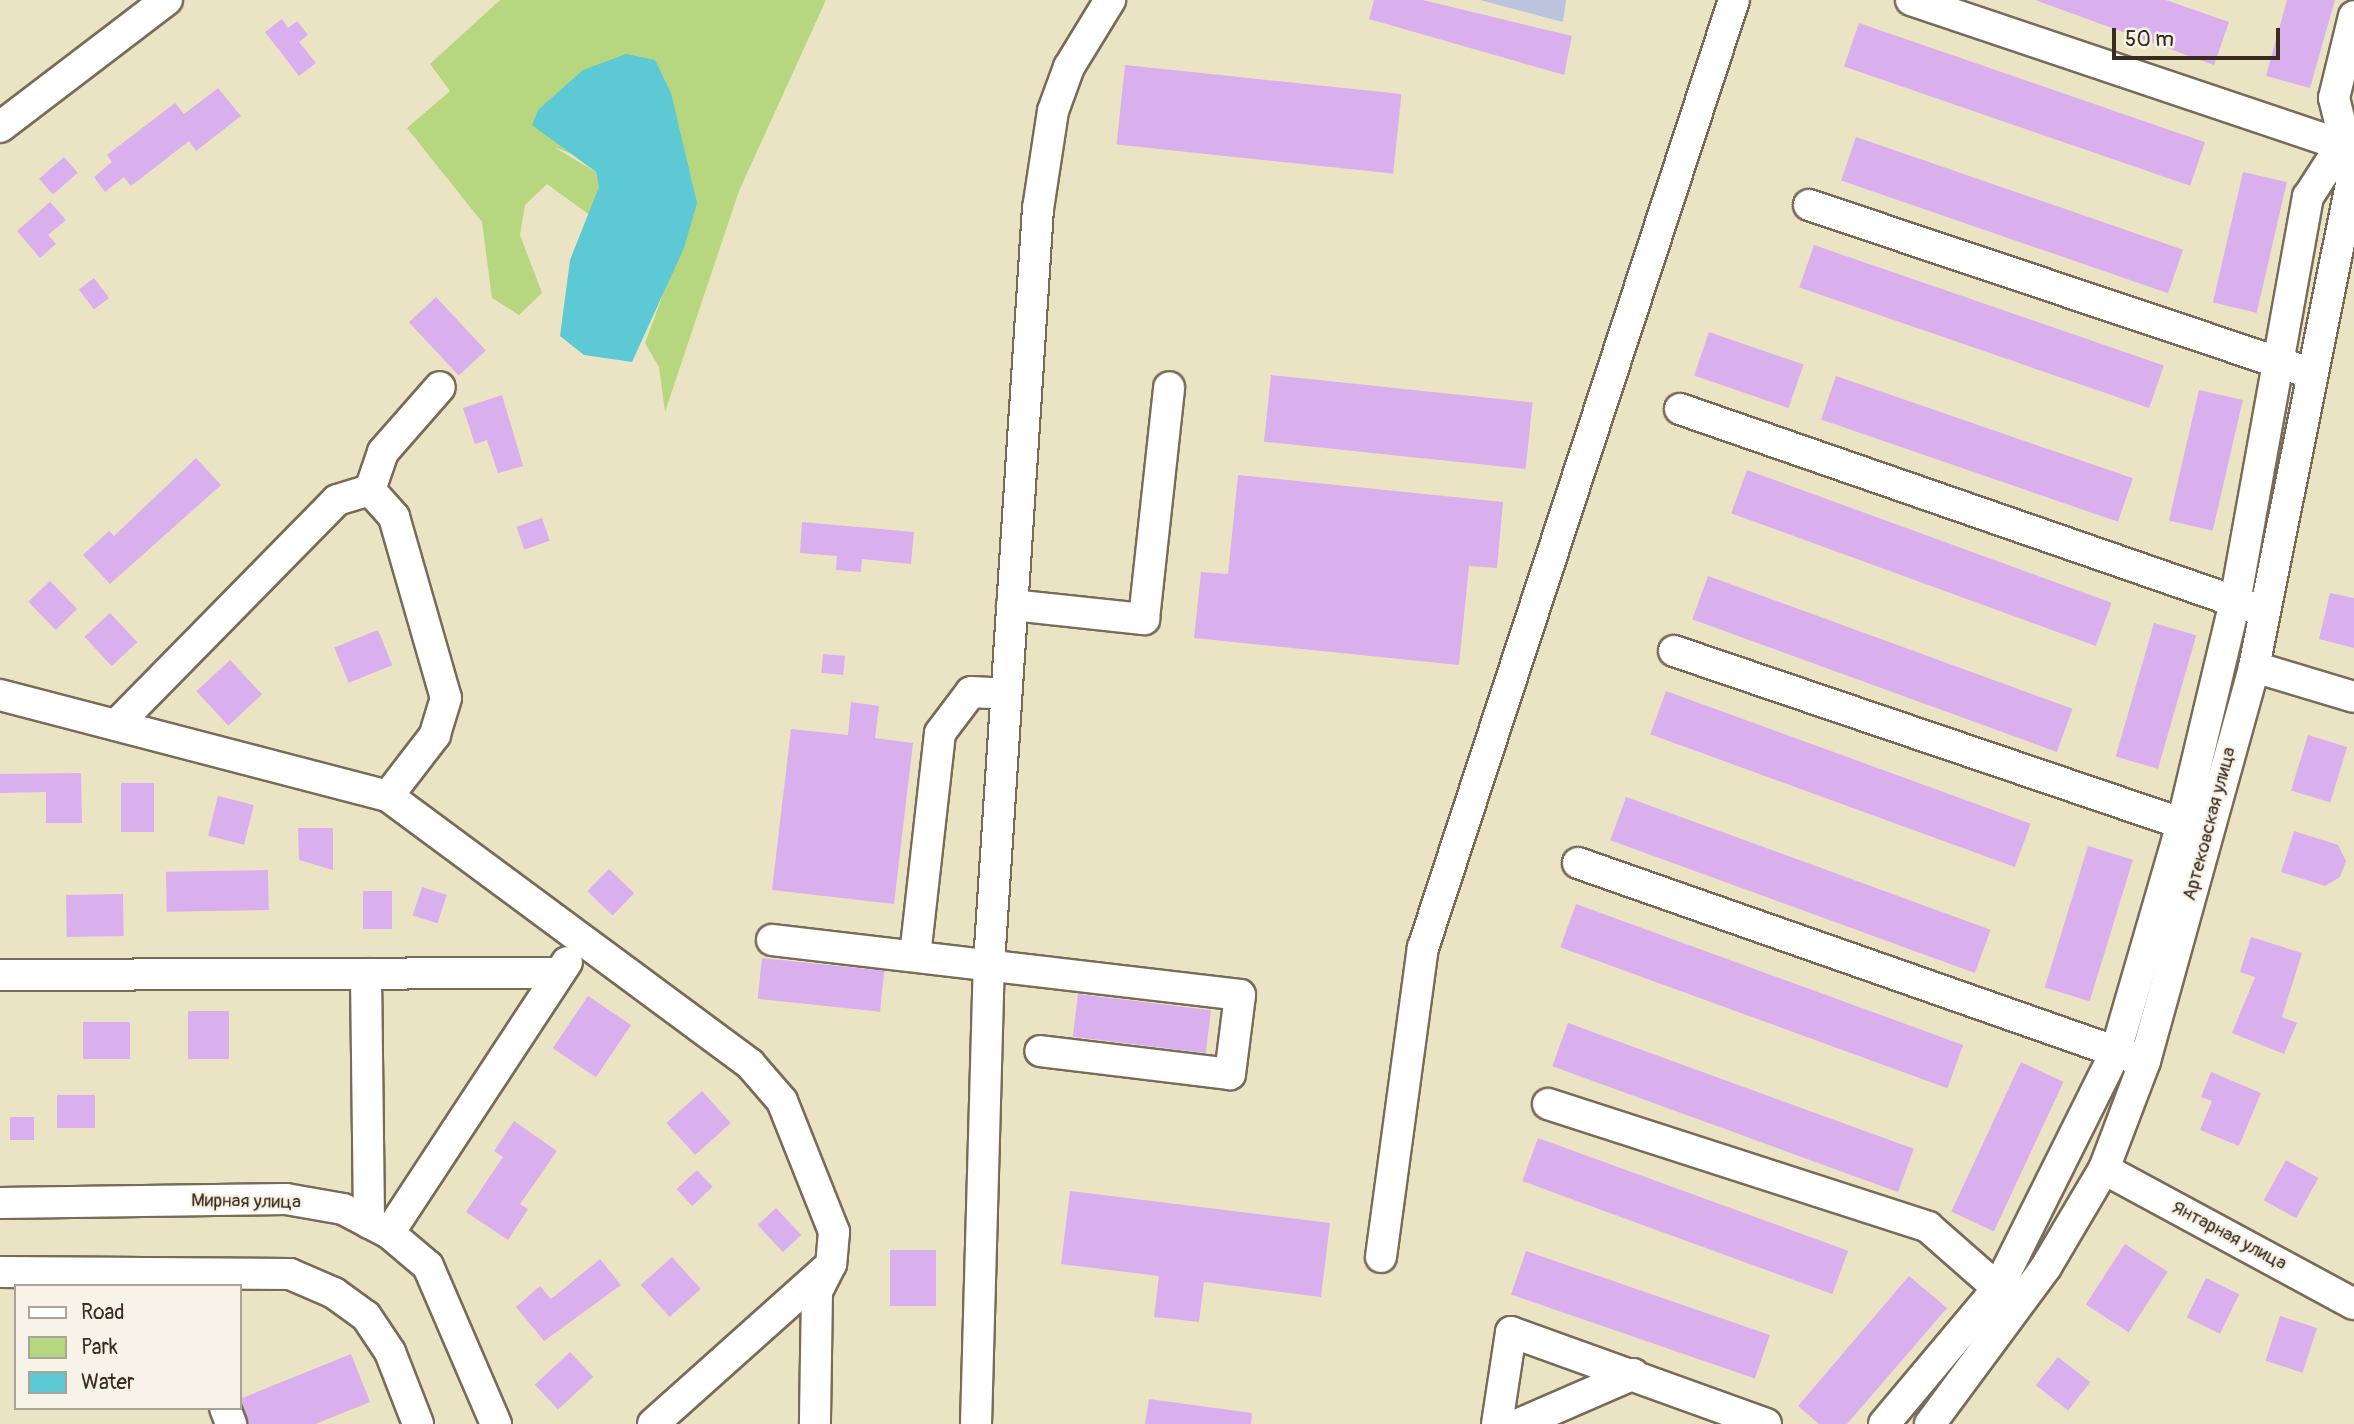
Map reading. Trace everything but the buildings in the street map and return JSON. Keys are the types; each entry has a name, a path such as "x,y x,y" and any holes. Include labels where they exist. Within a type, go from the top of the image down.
{"street":[{"path":"0,127 167,0"},
{"path":"976,1424 989,964 1038,209 1047,148 1069,67 1110,0"},
{"path":"1381,1257 1423,948 1734,0"},
{"path":"1911,0 2345,147"},
{"path":"1884,1424 2008,1298 2116,1051 2195,828 2235,602 2282,364 2308,197 2345,147 2334,98 2354,16"},
{"name":"Артековская улица","path":"1930,1424 2008,1298 2104,1169 2145,1061 2195,828 2254,667 2312,374 2342,282 2354,169"},
{"path":"1809,205 2312,374"},
{"path":"370,490 383,452 440,387"},
{"path":"1012,606 1144,619 1169,387"},
{"path":"1680,409 2264,612"},
{"path":"116,725 337,500 370,490"},
{"path":"370,490 394,517 446,698 435,735 387,796"},
{"path":"1674,651 2195,828"},
{"path":"2254,667 2354,697"},
{"path":"915,956 940,733 971,692 1006,694"},
{"path":"0,695 387,796 586,942 771,1084 834,1232 831,1264 817,1291 815,1424"},
{"path":"1578,863 2145,1061"},
{"path":"772,940 1240,995 1230,1074 1040,1051"},
{"path":"379,1228 556,973 586,942"},
{"path":"0,975 556,973"},
{"path":"366,974 379,1228"},
{"path":"1548,1104 1928,1227 2008,1298"},
{"name":"Янтарная улица","path":"2104,1169 2354,1304"},
{"name":"Мирная улица","path":"0,1203 286,1199 343,1209 379,1228 428,1266 496,1424"},
{"path":"653,1424 831,1264"},
{"path":"0,1272 208,1280 290,1274 334,1293 366,1316 390,1352 418,1424"},
{"path":"1497,1424 1511,1332 1634,1374 1766,1424"},
{"path":"1519,1424 1634,1374"}],"shaded area":[{"path":"1480,0 1566,0 1563,22"}],"green space":[{"path":"500,0 826,0 739,191 665,412 659,367 645,343 697,203 554,147 596,172 599,187 591,216 547,184 525,205 520,235 542,293 519,315 492,298 482,222 407,128 450,91 430,64"}],"water":[{"path":"626,54 655,60 671,93 697,203 684,248 632,362 584,355 560,336 570,260 599,187 596,172 532,125 538,110 583,70"}]}
